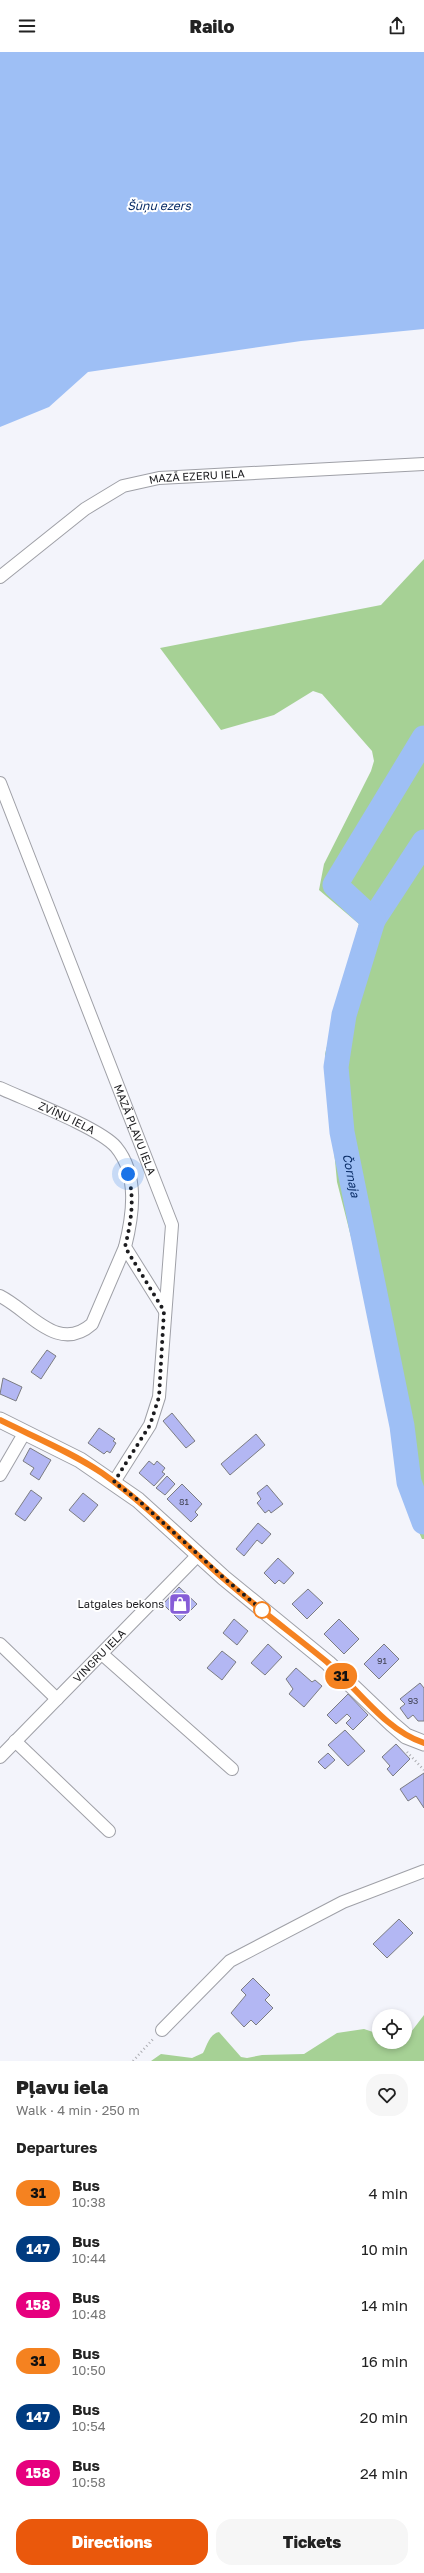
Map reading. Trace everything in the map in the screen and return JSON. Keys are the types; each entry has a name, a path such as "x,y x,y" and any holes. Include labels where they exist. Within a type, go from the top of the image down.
{"street":[{"name":"MAZĀ EZERU IELA","path":"0,578 85,509 123,486 160,478 424,464"},
{"name":"MAZĀ PĻAVU IELA","path":"0,783 172,1225 164,1311 159,1397 150,1425 114,1482"},
{"name":"ZVĪŅU IELA","path":"0,1088 97,1133 116,1146 124,1160 132,1189 132,1221 125,1247 92,1324 82,1332 68,1336 48,1329 0,1296"},
{"path":"125,1247 164,1311"},
{"path":"0,1420 80,1460 138,1500 224,1578 328,1663 406,1736 424,1743"},
{"path":"0,1475 25,1432"},
{"name":"VINGRU IELA","path":"0,1757 198,1555"},
{"path":"0,1644 57,1699"},
{"path":"102,1654 232,1769"},
{"path":"15,1741 109,1831"},
{"path":"162,2030 230,1961 342,1902 424,1871"}],"path":[{"path":"132,2061 162,2030"}],"green space":[{"path":"424,559 424,1539 422,1539 400,1489 375,1331 337,1182 325,1054 359,924 319,890 324,864 371,771 374,761 372,751 322,694 313,691 274,715 221,730 160,648 381,605"},
{"path":"424,2015 424,2061 151,2061 161,2054 192,2058 203,2053 213,2035 219,2032 241,2057 247,2058 262,2055 304,2054 337,2033 364,2029 372,2032 372,2049 412,2049 412,2031"}],"water":[{"name":"Šūņu ezers","path":"0,52 424,52 424,329 301,341 88,372 49,407 0,427"}],"building":[{"path":"47,1350 56,1356 41,1379 31,1372"},
{"path":"3,1378 22,1387 16,1401 0,1394"},
{"path":"172,1413 195,1441 186,1448 163,1421"},
{"path":"99,1428 115,1439 113,1441 116,1443 110,1453 107,1451 104,1454 88,1443"},
{"path":"256,1434 265,1445 230,1475 221,1464"},
{"path":"30,1448 51,1460 39,1480 30,1474 34,1468 23,1461"},
{"path":"149,1461 154,1465 157,1461 165,1468 162,1472 165,1474 154,1486 139,1473"},
{"path":"167,1476 175,1484 165,1495 156,1488"},
{"path":"182,1484 202,1504 195,1512 198,1515 191,1522 167,1499"},
{"path":"267,1485 283,1504 271,1513 269,1510 265,1513 257,1503 261,1499 257,1493"},
{"path":"31,1490 42,1498 25,1521 15,1514"},
{"path":"83,1493 98,1505 84,1522 69,1510"},
{"path":"258,1523 271,1534 262,1544 257,1540 244,1556 236,1549"},
{"path":"278,1558 294,1573 284,1584 279,1580 275,1584 264,1573"},
{"name":"Latgales bekons","path":"179,1587 197,1604 180,1621 163,1604"},
{"path":"308,1589 323,1603 307,1619 292,1604"},
{"path":"234,1619 248,1631 237,1645 223,1633"},
{"path":"339,1619 359,1639 344,1654 324,1634"},
{"path":"268,1644 282,1657 265,1675 251,1663"},
{"path":"384,1644 399,1659 379,1679 364,1664"},
{"path":"222,1651 236,1662 222,1680 207,1668"},
{"path":"296,1668 312,1682 315,1680 322,1686 304,1707 289,1694 293,1689 286,1679"},
{"path":"420,1683 424,1688 424,1721 418,1721 413,1715 408,1719 400,1708 405,1704 400,1699"},
{"path":"348,1694 368,1715 353,1730 346,1723 351,1718 347,1714 336,1724 327,1715"},
{"path":"345,1730 365,1751 348,1766 328,1745"},
{"path":"396,1744 410,1759 393,1776 387,1769 390,1766 382,1757"},
{"path":"328,1753 335,1760 325,1769 318,1762"},
{"path":"424,1773 424,1808 416,1796 408,1801 400,1789"},
{"path":"399,1919 413,1933 387,1958 373,1944"},
{"path":"253,1978 270,1995 265,2000 273,2008 256,2025 251,2020 244,2027 231,2013 246,1995 241,1990"}],"waterway":[{"path":"373,920 335,885 424,738"},
{"name":"Čornaja","path":"424,842 373,920 344,1015 336,1067 342,1132 402,1426 409,1482 424,1522"}],"bus line":[{"name":"31","path":"0,1420 101,1472 138,1500 224,1578 328,1663 406,1736 424,1743"}],"place":[{"name":"Latgales bekons","path":"180,1604"}],"route":[{"path":"128,1174 132,1189 132,1221 125,1247 164,1311 159,1397 150,1425 114,1482 138,1500 198,1555 262,1610"}]}
